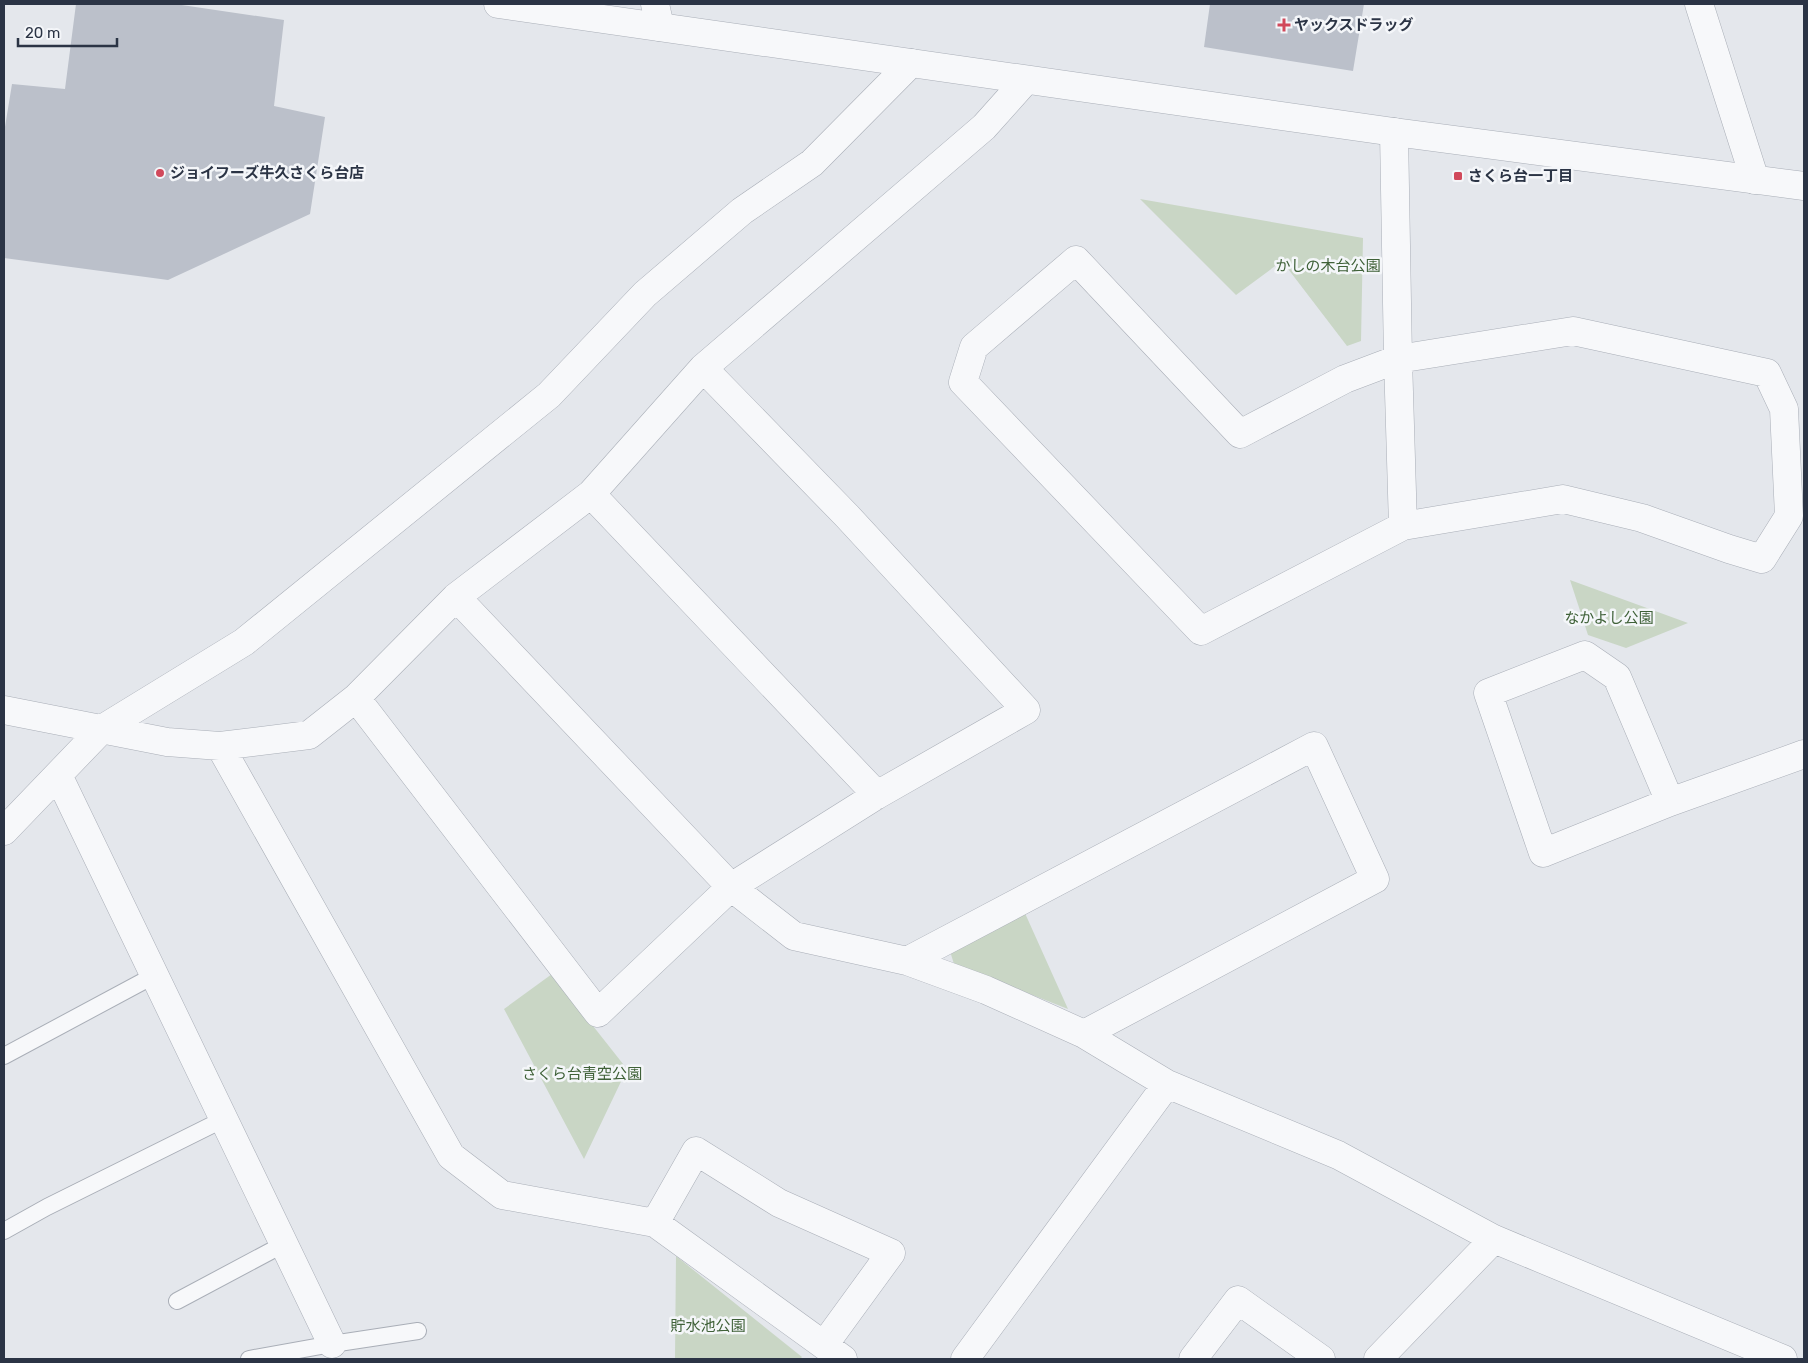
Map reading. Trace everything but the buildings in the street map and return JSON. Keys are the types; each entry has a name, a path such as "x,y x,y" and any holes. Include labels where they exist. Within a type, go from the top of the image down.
{"street":[{"path":"498,4 658,15 911,63 1394,132 1804,186"},
{"path":"1699,4 1755,180"},
{"path":"4,831 102,729 244,642 549,395 645,294 742,211 812,163 911,63"},
{"path":"4,710 167,742 220,746 309,735 356,698 456,597 591,494 703,368 984,127 1026,80"},
{"path":"1394,132 1403,526"},
{"path":"1076,260 1240,434 1345,379 1398,359 1573,331 1767,372 1784,409 1789,516 1762,559 1642,518 1563,499 1403,526 1200,632 963,382 974,347 1076,260"},
{"path":"356,698 598,1013 731,887 877,794 1026,710 847,516 703,368"},
{"path":"591,494 877,794"},
{"path":"456,597 731,887 794,936 907,962 986,990 1084,1034 1167,1084 1338,1155 1494,1239 1783,1359"},
{"path":"1670,802 1617,677 1585,655 1488,693 1543,853 1670,802 1804,754"},
{"path":"220,746 451,1156 502,1195 655,1223 833,1352 892,1253 780,1203 696,1151 655,1223"},
{"path":"907,962 1314,746 1375,879 1084,1034"},
{"path":"58,775 332,1344"},
{"path":"964,1359 1167,1084"},
{"path":"1378,1359 1494,1239"},
{"path":"1193,1359 1238,1300 1321,1359"}],"lane":[{"path":"4,1056 155,975"},
{"path":"4,1231 47,1207 224,1118"},
{"path":"178,1301 284,1244"},
{"path":"249,1359 418,1331"}],"green space":[{"name":"かしの木台公園","path":"1140,199 1363,238 1361,341 1347,346 1282,261 1236,295"},
{"name":"なかよし公園","path":"1570,580 1688,623 1626,648 1588,635"},
{"path":"1024,911 1068,1009 954,964 949,948"},
{"name":"さくら台青空公園","path":"552,974 627,1069 584,1159 504,1009"},
{"name":"貯水池公園","path":"676,1256 802,1357 800,1359 675,1359"}],"place":[{"name":"ヤックスドラッグ","path":"1284,25"},
{"name":"ジョイフーズ牛久さくら台店","path":"160,173"},
{"name":"さくら台一丁目","path":"1458,176"}]}
